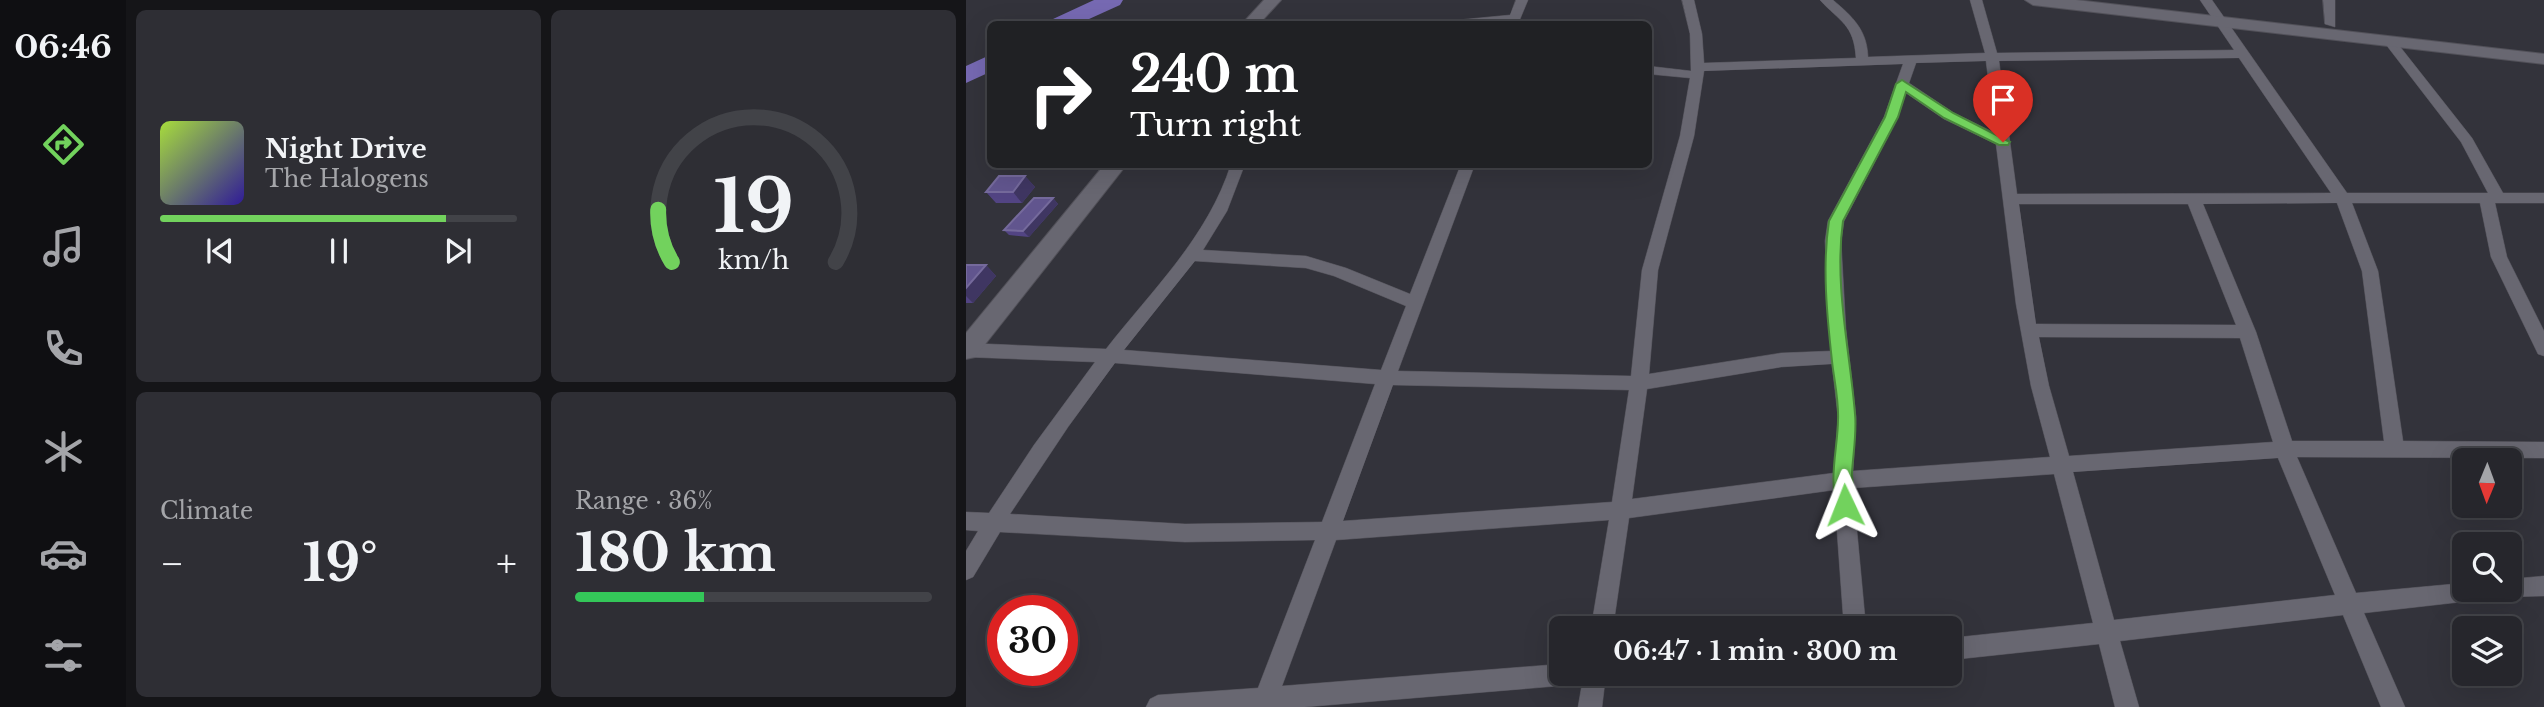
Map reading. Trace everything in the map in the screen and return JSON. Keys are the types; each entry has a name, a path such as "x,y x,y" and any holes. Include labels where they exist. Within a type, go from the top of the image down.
{"main road":[{"path":"1253,21 1273,0"},
{"path":"2033,0 2211,10 2390,42 2544,59"},
{"path":"2125,0 2544,48"},
{"path":"966,350 1113,168"}],"street":[{"path":"1513,21 1522,0"},
{"path":"1604,616 1639,383 1650,270 1681,163 1692,108 1697,44 1688,0"},
{"path":"1826,0 1851,19 1857,28 1862,41 1862,60"},
{"path":"1976,0 1993,57 2030,331 2060,465 2127,707"},
{"path":"2329,0 2331,24"},
{"path":"2211,10 2245,54 2342,198 2370,271 2395,449"},
{"path":"2390,42 2468,141 2492,198 2499,257 2544,349"},
{"path":"1652,70 1696,71 1862,60 2245,54"},
{"path":"1854,616 1843,480 1847,417 1840,357 1833,241 1836,221 1891,117 1911,59"},
{"path":"1902,84 1949,116 2003,142"},
{"path":"966,570 993,522 1110,356 1214,221 1237,168"},
{"path":"1264,703 1466,168"},
{"path":"2011,199 2544,198"},
{"path":"2194,199 2248,332 2286,449 2393,707"},
{"path":"1190,254 1306,262 1340,272 1415,303"},
{"path":"2030,331 2248,332"},
{"path":"966,350 1110,356 1387,378 1639,383 1781,360 1840,357"},
{"path":"966,521 1185,533 1329,531 1620,510 1843,480 2286,449 2544,450"},
{"path":"2522,588 2544,586"},
{"path":"1962,648 2106,634 2350,602 2452,594"},
{"path":"1158,707 1264,703 1549,677"},
{"path":"1590,707 1593,686"}],"building":[{"path":"999,176 1025,176 1013,192 986,192"},
{"path":"1034,198 1053,198 1023,231 1004,230"},
{"path":"966,265 986,265 966,288"}],"waterway":[{"path":"1067,21 1112,0"},
{"path":"966,76 987,64"}],"route":[{"path":"1845,505 1843,480 1847,417 1837,330 1833,241 1836,221 1891,117 1902,84 1949,116 2003,142"}]}
